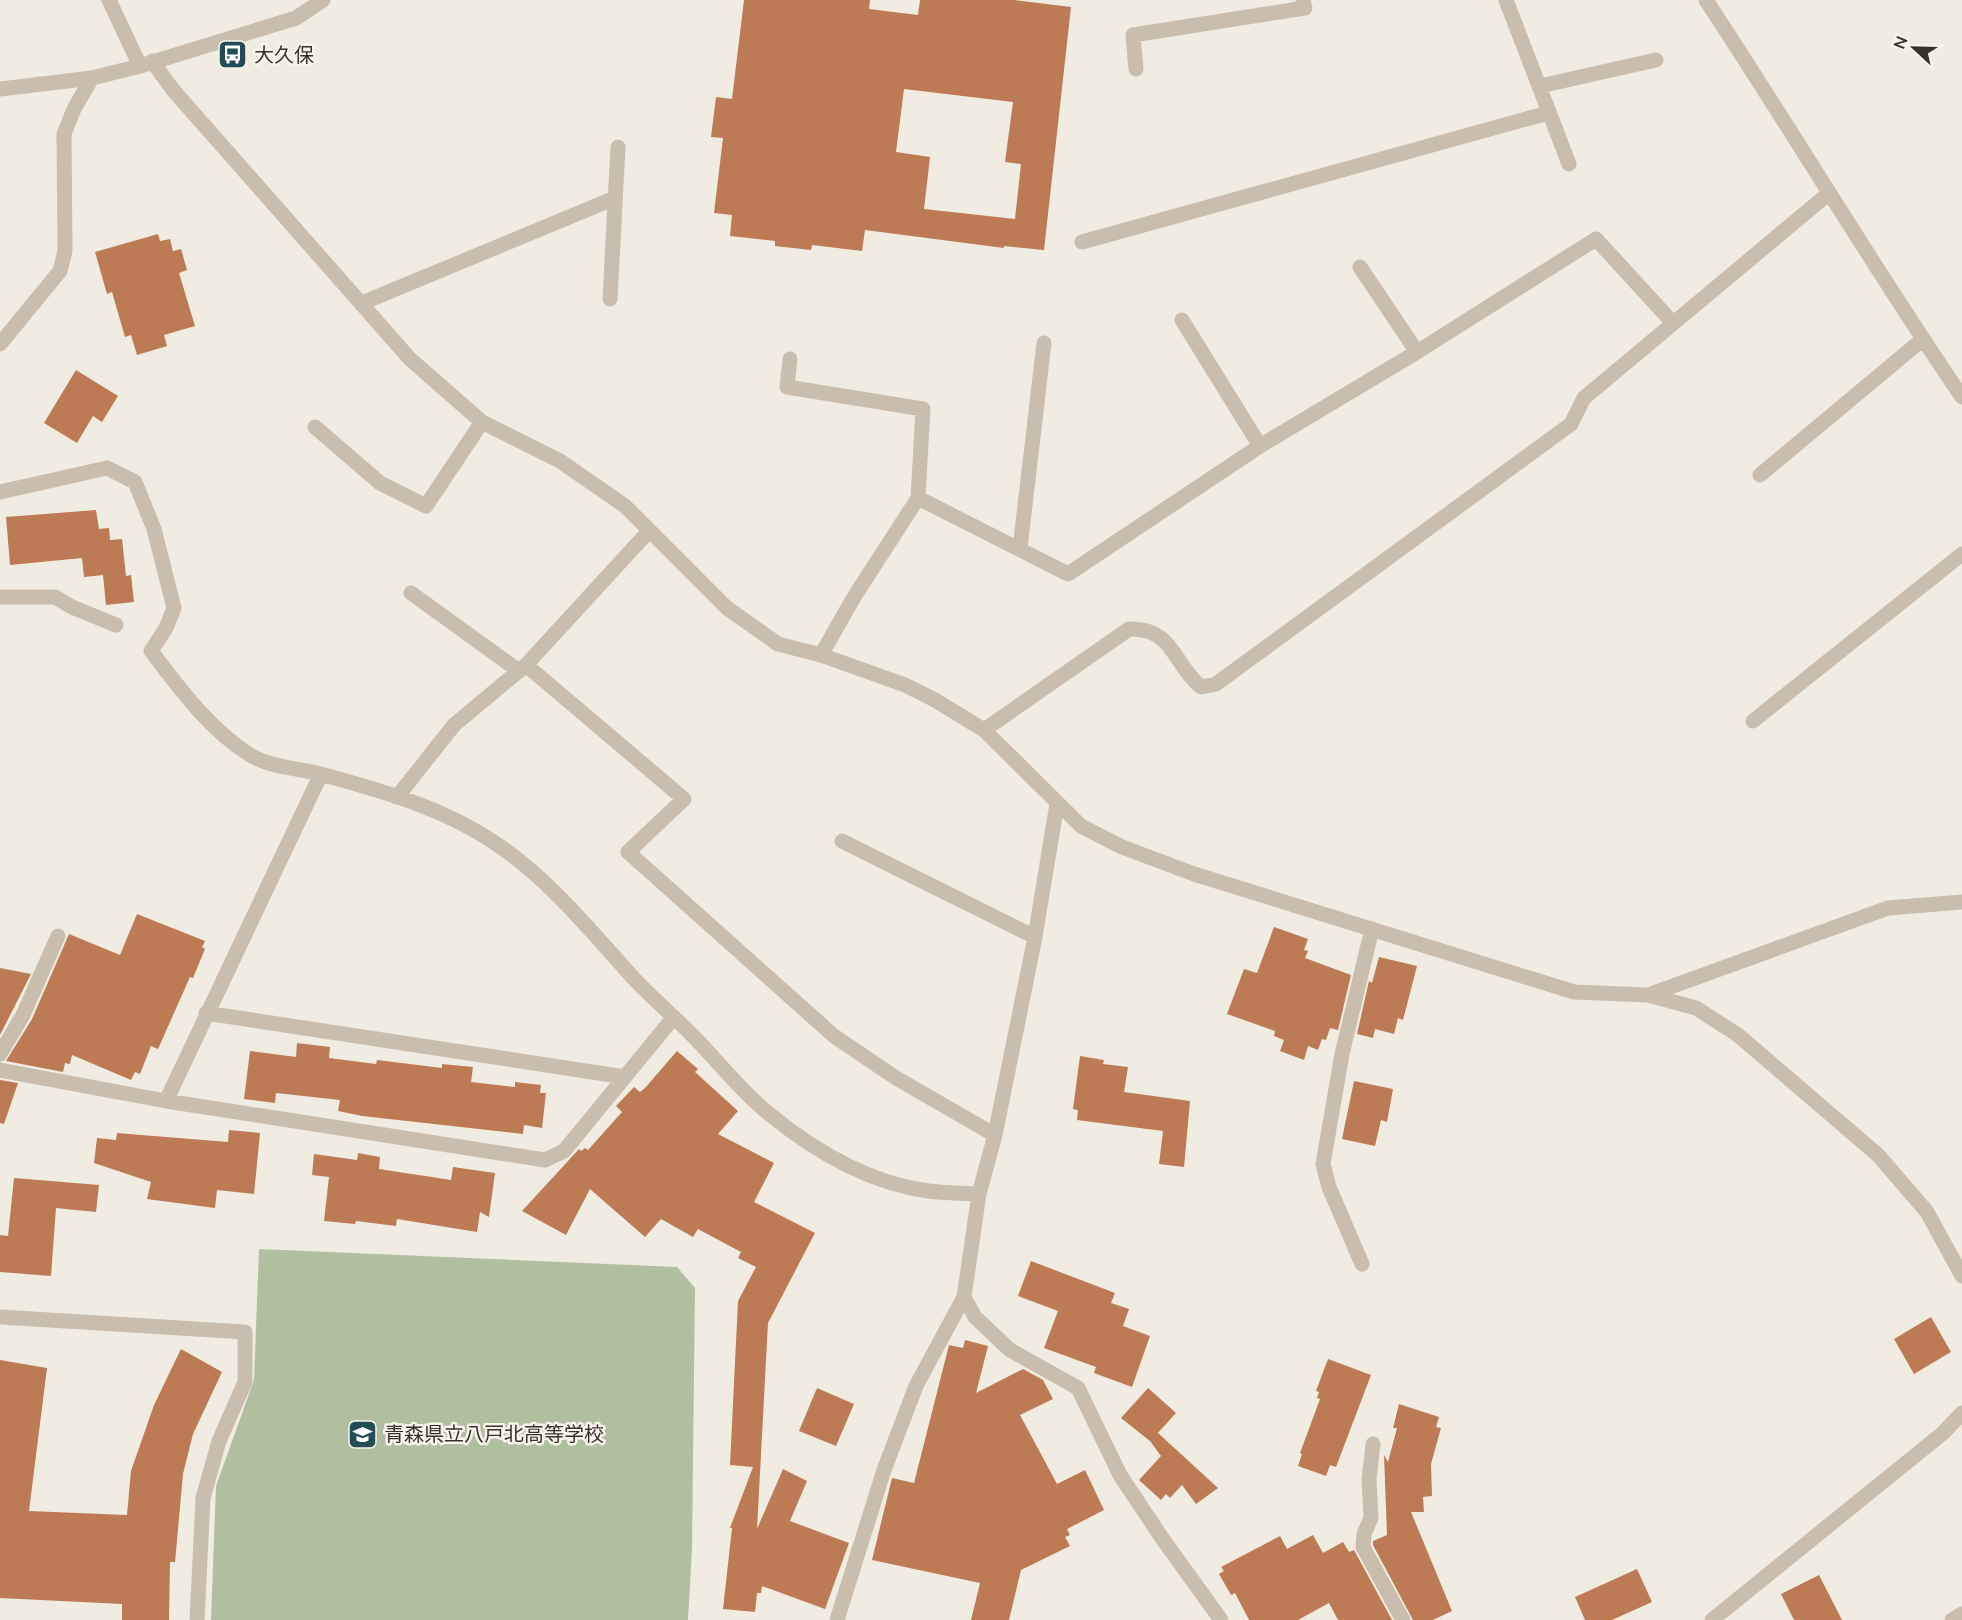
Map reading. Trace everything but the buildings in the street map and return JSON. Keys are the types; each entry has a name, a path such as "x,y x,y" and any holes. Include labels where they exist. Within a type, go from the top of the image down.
{"street":[{"path":"109,0 146,63 173,90 410,359 482,422 560,461 625,506 727,608 778,644 821,655 905,685 984,730 1081,826 1122,847 1194,874 1574,992 1648,995 1696,1008 1738,1035 1878,1155 1927,1212 1962,1276"},
{"path":"0,89 92,78 296,18 323,0"},
{"path":"1136,69 1133,35 1305,8 1303,0"},
{"path":"1506,0 1569,164"},
{"path":"1706,0 1795,135 1828,194 1962,398"},
{"path":"1540,87 1656,60"},
{"path":"0,344 60,271 65,251 64,134 74,109 92,78"},
{"path":"1082,242 1548,113"},
{"path":"609,299 618,147"},
{"path":"984,730 1129,628 1147,628 1161,636 1190,678 1201,687 1216,684 1570,424 1584,398 1828,194"},
{"path":"362,303 615,198"},
{"path":"918,498 1068,574 1260,446 1417,352 1596,239 1673,323"},
{"path":"1360,267 1417,352"},
{"path":"1182,320 1260,446"},
{"path":"1760,474 1923,339"},
{"path":"1020,548 1044,343"},
{"path":"790,359 787,387 923,409 918,498 854,597 821,655"},
{"path":"315,427 380,483 426,506 482,422"},
{"path":"0,492 107,468 135,482 154,529 174,608 166,628 151,651 210,722 249,754 267,763 321,774 397,796 454,819 496,843 550,888 584,921 628,973 766,1112 809,1144 853,1168 904,1186 927,1191 979,1194"},
{"path":"397,796 454,725 523,668 650,531"},
{"path":"1753,721 1962,554"},
{"path":"411,593 523,668 684,799 628,852 834,1036 896,1078 995,1135"},
{"path":"0,597 56,597 72,607 116,625"},
{"path":"166,1101 321,774"},
{"path":"837,1620 884,1470 916,1386 964,1297 979,1194 988,1168 1035,937 1057,804"},
{"path":"842,841 1035,937"},
{"path":"1648,995 1888,908 1962,902"},
{"path":"1362,1264 1329,1187 1323,1164 1342,1054 1372,929"},
{"path":"0,1054 23,1015 58,936"},
{"path":"206,1013 625,1077"},
{"path":"0,1070 166,1101 545,1160 564,1151 674,1017"},
{"path":"964,1297 975,1317 1010,1350 1078,1388 1120,1475 1221,1620"},
{"path":"0,1317 245,1332 245,1382 219,1441 203,1498 197,1620"},
{"path":"1712,1620 1943,1433 1962,1413"},
{"path":"1373,1444 1369,1480 1371,1518 1364,1534 1363,1547 1403,1620"},
{"path":"1952,1620 1962,1614"}],"green space":[{"path":"259,1249 677,1267 695,1288 692,1549 688,1620 211,1620 216,1486 254,1380"}],"place":[{"name":"大久保","path":"233,55"},
{"name":"青森県立八戸北高等学校","path":"363,1434"}]}
